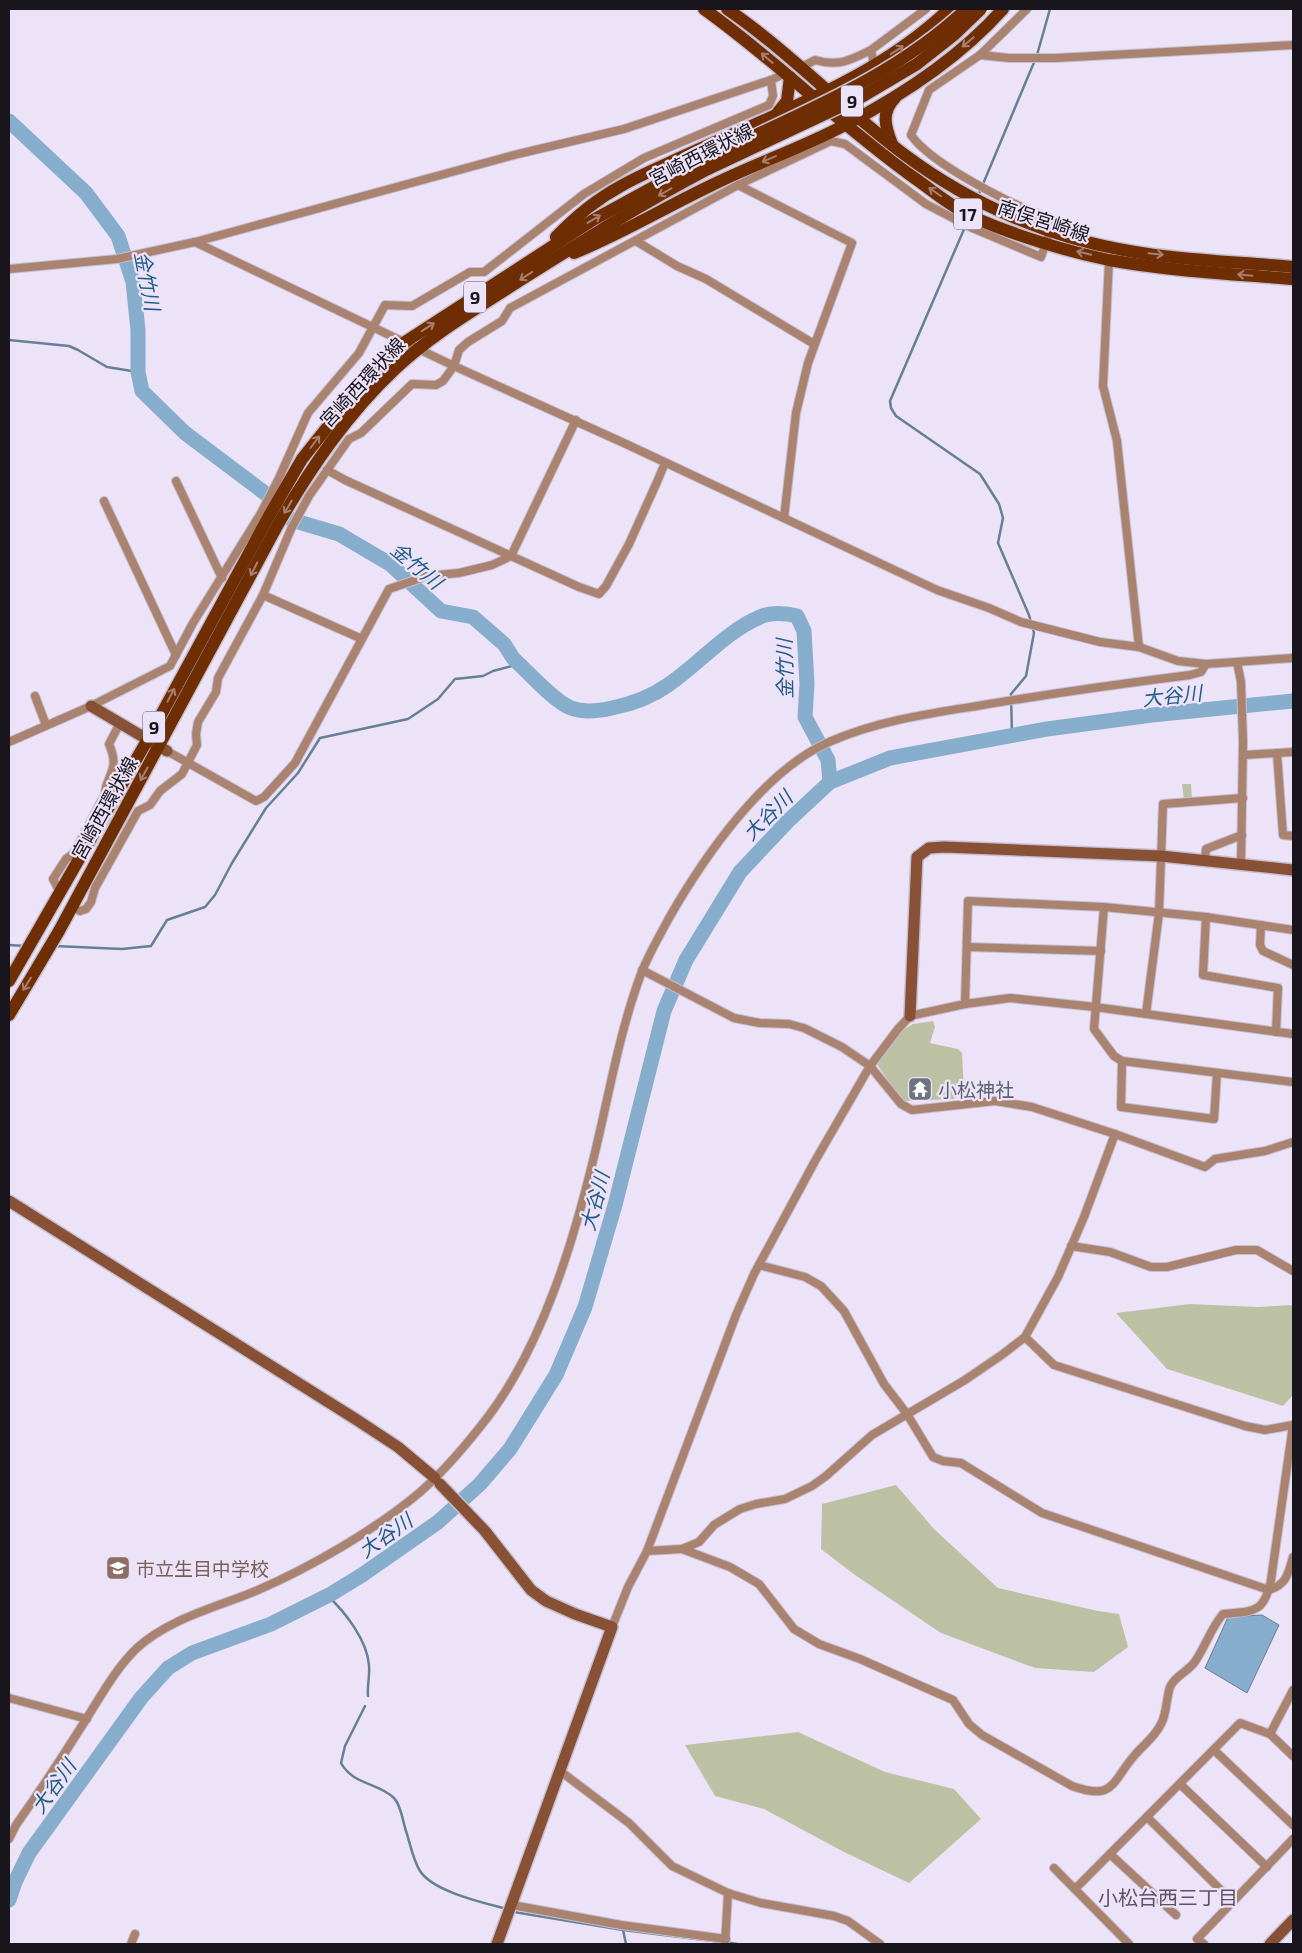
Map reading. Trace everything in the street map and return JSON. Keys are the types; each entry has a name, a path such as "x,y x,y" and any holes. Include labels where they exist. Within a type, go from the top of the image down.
{"main road":[{"name":"南俣宮崎線","path":"704,9 741,35 846,125 898,166 972,216 1048,237 1109,260 1178,269 1293,279"},
{"name":"南俣宮崎線","path":"727,9 752,26 892,145 946,184 1048,237 1136,252 1293,267"},
{"path":"541,260 577,216 620,186 828,92 901,48 949,9"},
{"name":"宮崎西環状線","path":"9,1015 163,748 277,526 294,486 302,459 365,380 405,342 541,260 667,190 706,164 852,90 902,60 946,27 966,9"},
{"name":"宮崎西環状線","path":"706,164 863,96 917,64 955,34 981,9"},
{"path":"541,260 603,242 708,186 846,125 922,81 987,26 1003,9"},
{"path":"774,116 787,101 788,75"},
{"path":"892,145 886,129 884,116 888,104 898,94"},
{"name":"宮崎西環状線","path":"9,981 148,739 265,514 294,486 350,417 394,370 418,348 541,260"}],"street":[{"path":"800,68 815,60 826,63 847,62 871,50 926,9"},
{"path":"294,486 327,470 349,439 361,433 412,384 436,385 443,381 454,366 459,350 468,342 502,321 510,308 738,185 831,141 845,144 926,204 970,227 1041,257 1048,237 1048,217 1002,197 951,169 916,142 911,135 929,90 980,55 1026,9"},
{"path":"980,55 1008,58 1056,58 1293,45"},
{"path":"871,50 874,64"},
{"path":"9,268 118,259 195,242 518,154 624,129 788,75"},
{"path":"72,907 80,911 86,909 91,902 95,888 138,811 150,805 160,791 182,774 197,745 198,722 216,692 218,678 263,595 291,529 294,486 308,413 359,353 385,305 412,306 470,272 484,272 584,194 644,158 769,105 773,96 771,80"},
{"path":"898,166 904,154"},
{"path":"738,185 852,243 814,344 796,413 784,518"},
{"path":"636,241 677,266 706,279 814,344"},
{"path":"195,242 454,366 576,420 937,590 989,608 1021,622 1100,642 1139,647 1178,661 1206,664 1293,658"},
{"path":"1109,260 1103,386 1117,441 1139,647"},
{"path":"91,706 256,800 264,796 295,763 389,589 427,576 459,572 492,564 511,556 576,420"},
{"path":"327,470 579,587 600,594 629,544 658,482 665,462"},
{"path":"176,481 222,578"},
{"path":"104,501 176,655"},
{"path":"9,742 91,706 170,666 193,622 265,514"},
{"path":"263,595 362,639"},
{"path":"1237,662 1241,682 1244,754 1242,863"},
{"path":"9,1840 16,1825 115,1674 138,1648 161,1631 187,1618 262,1588 321,1558 371,1527 437,1481 486,1420 517,1373 555,1287 571,1242 596,1151 622,1035 652,948 694,875 759,794 808,754 825,744 862,729 897,719 1045,694 1190,675 1201,672 1206,664"},
{"path":"35,696 46,725"},
{"path":"60,892 53,879 66,859 74,853 105,794 105,784 113,768 113,756 109,744 120,723"},
{"path":"1244,754 1293,752"},
{"path":"1277,753 1283,835 1293,836"},
{"path":"1146,1014 1159,913 1163,804 1243,798"},
{"path":"1204,860 1206,849 1242,835"},
{"path":"910,1016 917,857 929,848 1161,856 1242,863 1293,870"},
{"path":"965,1004 968,901 1104,907 1206,917 1293,930"},
{"path":"1104,907 1094,1029 1114,1056 1122,1062 1293,1082"},
{"path":"1206,917 1203,975 1278,988 1276,1032"},
{"path":"1261,925 1260,944 1264,951 1293,965"},
{"path":"966,947 1101,951"},
{"path":"644,971 734,1018 760,1023 789,1024 804,1028 842,1046 870,1066 902,1104 912,1110 995,1101 1032,1107 1115,1134 1205,1167 1215,1159 1265,1151 1293,1142"},
{"path":"498,1944 612,1627 628,1587 647,1551 736,1316 759,1265 815,1161 870,1066 898,1028 910,1016 965,1004 1010,998 1095,1007 1293,1034"},
{"path":"1122,1062 1121,1107 1214,1119 1217,1073"},
{"path":"647,1551 682,1549 699,1542 714,1525 740,1509 786,1499 812,1486 872,1435 965,1380 1025,1337 1058,1277 1084,1217 1115,1134"},
{"path":"9,1201 357,1420 398,1448 437,1481 485,1531 531,1590 546,1601 574,1614 612,1627"},
{"path":"1071,1246 1110,1252 1151,1267 1167,1267 1236,1250 1257,1250 1293,1271"},
{"path":"759,1265 806,1277 821,1286 844,1311 884,1384 907,1414 933,1457 943,1461 961,1463 1042,1513 1269,1590 1280,1586 1287,1576 1293,1557"},
{"path":"682,1549 730,1567 759,1584 794,1629 818,1644 860,1659 953,1700 969,1724 982,1735 1072,1786 1086,1791 1103,1792 1116,1783 1134,1756 1156,1733 1162,1723 1170,1687 1179,1675 1197,1660 1215,1623 1223,1614 1254,1610 1262,1604 1269,1590 1293,1425 1265,1430 1245,1426 1063,1368 1054,1365 1025,1337"},
{"path":"1270,1734 1293,1690"},
{"path":"9,1698 86,1719"},
{"path":"1075,1889 1240,1724 1270,1734 1293,1756"},
{"path":"1214,1750 1293,1825"},
{"path":"560,1771 630,1823 672,1866 728,1893 761,1903 841,1918 864,1930 880,1944"},
{"path":"1180,1784 1267,1867"},
{"path":"1147,1817 1233,1902"},
{"path":"1204,1944 1198,1939 1293,1839"},
{"path":"1110,1854 1176,1915"},
{"path":"1054,1868 1129,1944"},
{"path":"512,1905 725,1942 728,1893"},
{"path":"1270,1944 1293,1920"},
{"path":"131,1944 135,1934"}],"green space":[{"path":"1182,784 1191,784 1192,799 1184,800"},
{"path":"933,1021 935,1027 930,1043 958,1049 962,1053 964,1091 953,1099 905,1101 899,1097 877,1064 901,1031 913,1024"},
{"path":"1190,1304 1257,1307 1293,1305 1293,1395 1283,1406 1167,1369 1116,1313"},
{"path":"896,1485 934,1529 998,1588 1119,1614 1128,1647 1094,1672 1035,1668 941,1633 855,1575 821,1549 822,1504"},
{"path":"798,1732 885,1772 954,1789 981,1819 909,1883 844,1852 764,1809 715,1796 685,1745"}],"water":[{"path":"1262,1615 1279,1625 1247,1693 1205,1668 1228,1617"}],"waterway":[{"path":"1037,55 1050,9"},
{"path":"978,196 1035,60"},
{"name":"金竹川","path":"9,121 86,193 118,236 133,282 138,330 138,372 142,391 185,433 266,494 282,512 292,520 339,534 390,564 441,611 473,617 504,644 513,658 551,695 576,710 602,710 641,700 668,685 747,623 768,614 797,616 804,631 807,684 805,717 828,760 830,782"},
{"path":"965,227 890,401 891,408 896,416 980,474 999,504 1003,518 998,543 1029,615 1034,633 1026,676 1011,694 1012,735"},
{"path":"9,340 69,346 107,367 138,372"},
{"path":"55,946 122,949 151,946 167,920 205,907 215,895 232,863 266,808 298,773 320,738 408,719 438,699 455,679 483,676 493,671 519,664"},
{"name":"大谷川","path":"9,1900 15,1882 29,1853 141,1698 168,1668 192,1653 271,1624 331,1594 362,1575 438,1522 480,1484 510,1449 556,1375 585,1307 615,1205 664,1011 686,960 740,872 788,821 830,782 890,758 1047,729 1152,715 1293,701"},
{"path":"9,945 25,946"},
{"path":"328,1596 348,1618 360,1636 369,1665 368,1696"},
{"path":"365,1706 345,1746 341,1763 346,1770 359,1780 381,1789 394,1798 400,1809 415,1862 426,1878 458,1895 503,1908"},
{"path":"514,1912 623,1930 626,1944"},
{"path":"623,1930 721,1942"},
{"path":"731,1943 737,1944"}],"place":[{"name":"小松神社","path":"920,1089"},
{"name":"市立生目中学校","path":"118,1568"}],"district":[{"name":"小松台西三丁目","path":"1168,1897"}]}
